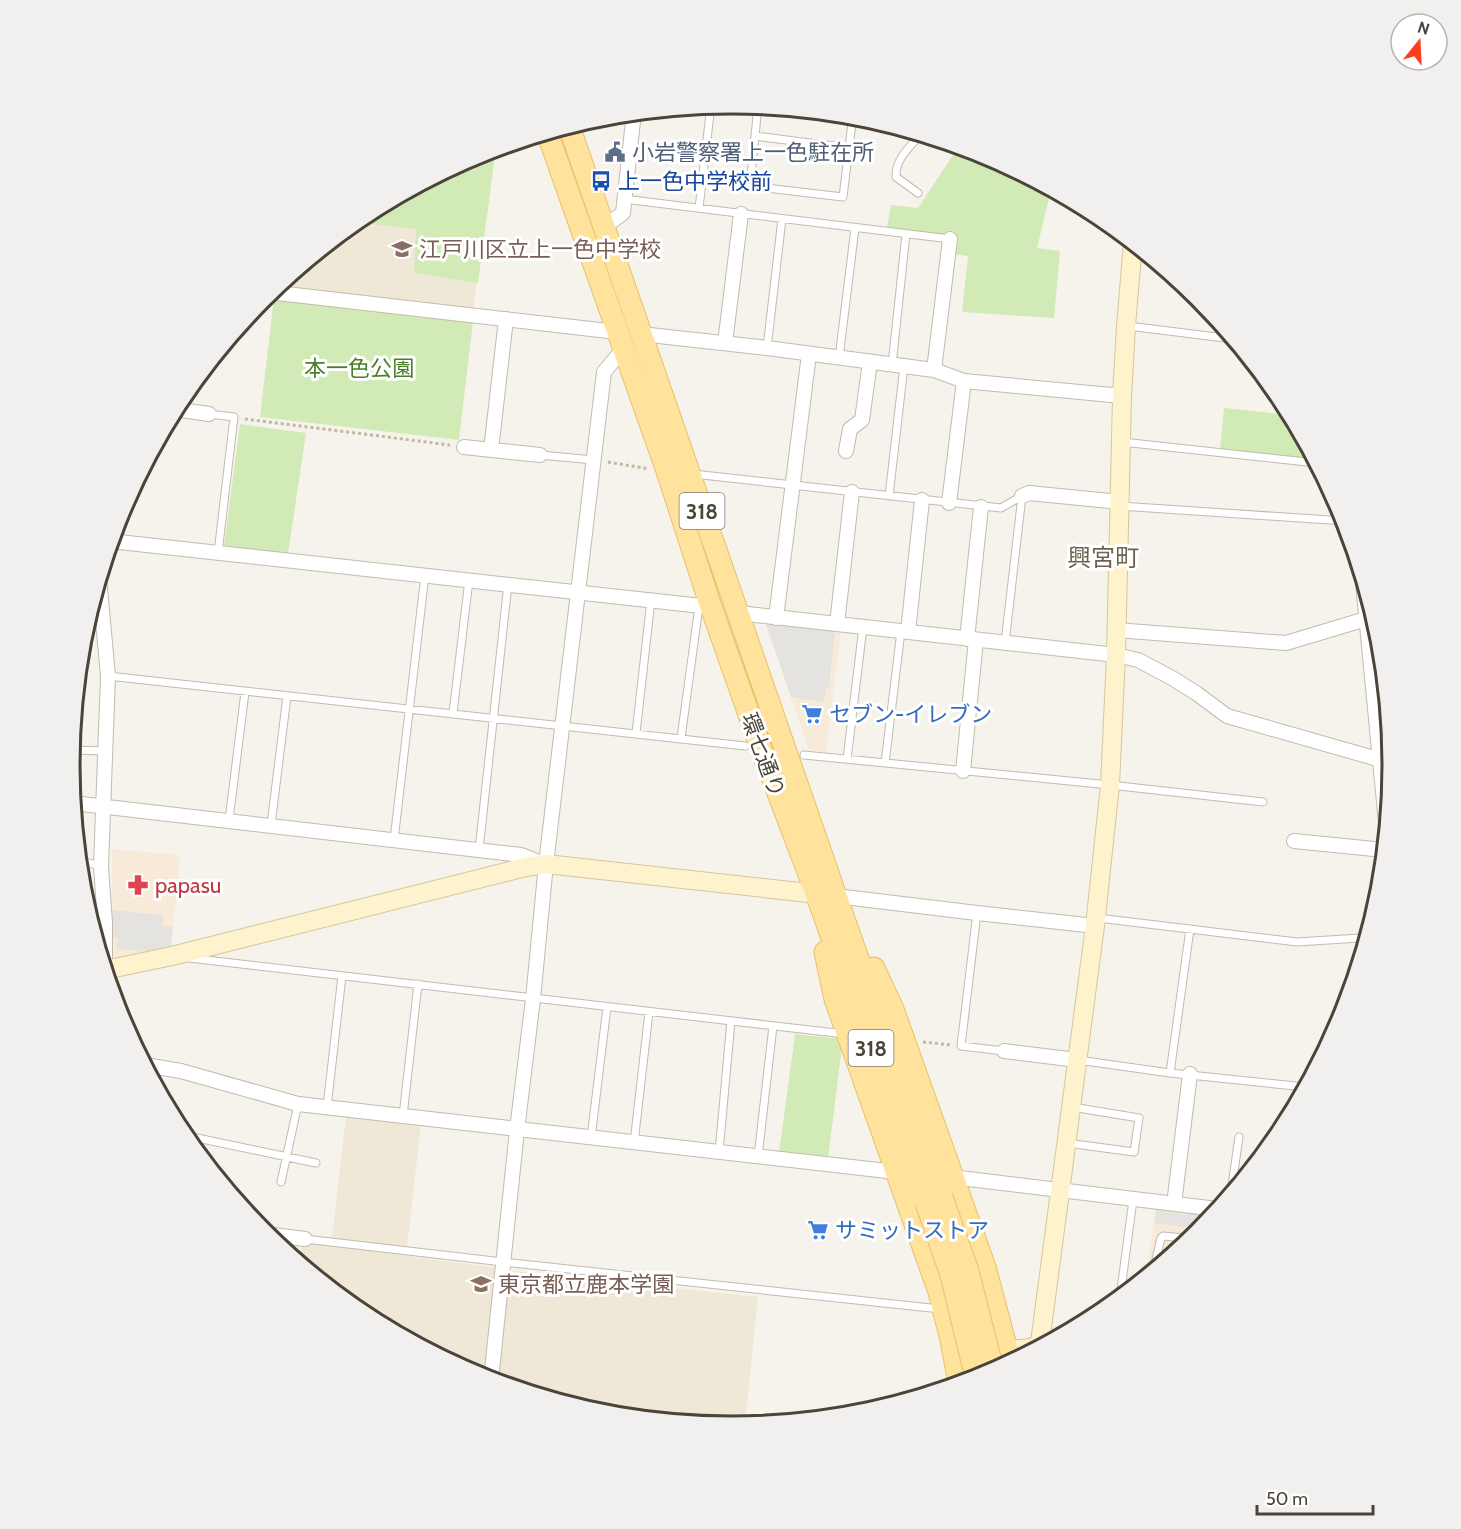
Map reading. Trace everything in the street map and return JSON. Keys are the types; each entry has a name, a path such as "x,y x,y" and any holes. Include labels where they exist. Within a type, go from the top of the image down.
{"main road":[{"name":"環七通り","path":"572,134 738,614 826,894 934,1200 968,1271 991,1361"},
{"name":"環七通り","path":"551,139 667,471 705,606 760,746 826,894"},
{"path":"826,894 826,956 835,999 924,1247 944,1310 957,1375"},
{"path":"826,894 868,953 893,1009 985,1267 1008,1353"},
{"name":"環七通り","path":"934,1200 974,1368"}],"street":[{"path":"604,227 622,213 633,121"},
{"path":"724,344 741,214"},
{"path":"934,370 950,239"},
{"path":"1040,1336 1072,1107 1110,785 1116,656 1122,396 1132,252"},
{"path":"281,293 506,319 620,340 604,372 546,864 492,1370"},
{"path":"491,450 506,319"},
{"path":"641,334 934,370 964,381 1122,396"},
{"path":"776,618 809,354"},
{"path":"846,451 850,429 862,420 870,362"},
{"path":"949,503 964,381"},
{"path":"184,410 209,414"},
{"path":"464,447 540,455"},
{"path":"837,624 852,492"},
{"path":"1022,496 1029,493 1120,504"},
{"path":"904,632 922,500"},
{"path":"963,771 981,507"},
{"path":"119,542 705,606"},
{"path":"99,609 108,676 101,866 105,943"},
{"path":"738,614 1138,660 1196,693 1227,717 1381,760"},
{"path":"1116,630 1287,643 1365,619"},
{"path":"1367,629 1382,770"},
{"path":"81,804 521,855 546,864 826,894 977,914 1095,921"},
{"path":"1294,840 1376,849"},
{"path":"112,968 172,956 526,867 546,864"},
{"path":"99,922 105,923"},
{"path":"1004,1050 1077,1060"},
{"path":"155,1067 181,1071 298,1104 896,1172"},
{"path":"1174,1204 1190,1074"},
{"path":"952,1177 1207,1208"},
{"path":"283,1237 305,1239"}],"lane":[{"path":"699,208 710,114"},
{"path":"757,115 750,186 843,197 852,125"},
{"path":"755,136 849,148"},
{"path":"915,141 899,160 896,177 918,193"},
{"path":"624,199 950,239"},
{"path":"767,348 782,219"},
{"path":"839,358 855,228"},
{"path":"889,496 906,234"},
{"path":"1126,326 1222,338"},
{"path":"209,414 234,417 218,553"},
{"path":"1122,442 1306,462"},
{"path":"540,455 594,460"},
{"path":"689,474 981,507 1001,508 1022,496"},
{"path":"1005,643 1022,496"},
{"path":"1120,504 1334,520"},
{"path":"394,840 425,575"},
{"path":"453,713 469,580"},
{"path":"478,850 508,584"},
{"path":"636,733 651,600"},
{"path":"681,738 705,606"},
{"path":"847,759 863,627"},
{"path":"885,763 904,632"},
{"path":"108,676 745,746"},
{"path":"229,820 245,692"},
{"path":"271,825 287,696"},
{"path":"80,750 106,751"},
{"path":"804,755 1263,802"},
{"path":"87,862 101,866"},
{"path":"977,914 961,1046 1004,1050"},
{"path":"1095,921 1190,929 1297,942 1357,938"},
{"path":"1170,1073 1190,929"},
{"path":"172,956 836,1033"},
{"path":"327,1107 342,976"},
{"path":"403,1116 418,984"},
{"path":"591,1138 607,1007"},
{"path":"634,1143 649,1012"},
{"path":"719,1152 731,1021"},
{"path":"758,1157 773,1026"},
{"path":"1077,1060 1170,1073 1296,1086"},
{"path":"281,1182 298,1104"},
{"path":"1067,1143 1134,1152 1139,1118 1072,1107"},
{"path":"1233,1178 1239,1137"},
{"path":"198,1138 316,1163"},
{"path":"1122,1285 1133,1200"},
{"path":"1157,1257 1163,1236 1178,1237"},
{"path":"305,1239 944,1310 999,1319"}],"path":[{"path":"234,417 464,447"},
{"path":"594,460 667,471"},
{"path":"918,1041 961,1046"}],"shaded area":[{"name":"江戸川区立上一色中学校","path":"495,158 473,310 287,288 334,248 369,223 443,181"},
{"path":"764,619 841,629 826,752 809,750"},
{"path":"765,621 835,631 829,688 826,688 824,702 791,697"},
{"path":"112,849 180,855 171,946 117,959 113,957"},
{"path":"112,910 163,915 162,926 173,927 171,946 144,952 116,948 118,938 113,937"},
{"name":"東京都立鹿本学園","path":"346,1117 421,1125 406,1256 515,1271 758,1297 746,1415 688,1414 603,1403 521,1381 481,1366 405,1328 369,1306 300,1253 302,1243 331,1246"},
{"path":"1156,1206 1203,1212 1191,1225 1148,1263"},
{"path":"1156,1210 1188,1215 1189,1210 1203,1212 1188,1227 1154,1223"}],"green space":[{"path":"954,153 980,163 1049,197 1037,248 1060,251 1054,318 962,312 968,256 952,254 954,238 887,227 891,205 918,208"},
{"path":"495,158 478,283 414,273 416,229 368,224 443,181"},
{"name":"本一色公園","path":"276,298 473,321 459,440 260,417 274,301"},
{"path":"1224,408 1279,414 1305,459 1220,450"},
{"path":"240,424 306,433 288,554 224,546"},
{"path":"795,1034 843,1039 828,1159 779,1153"}],"place":[{"name":"小岩警察署上一色駐在所","path":"615,152"},
{"name":"上一色中学校前","path":"601,181"},
{"name":"江戸川区立上一色中学校","path":"402,249"},
{"name":"セブン-イレブン","path":"812,714"},
{"name":"papasu","path":"138,885"},
{"name":"サミットストア","path":"818,1230"},
{"name":"東京都立鹿本学園","path":"481,1284"}],"district":[{"name":"興宮町","path":"1103,557"}]}
